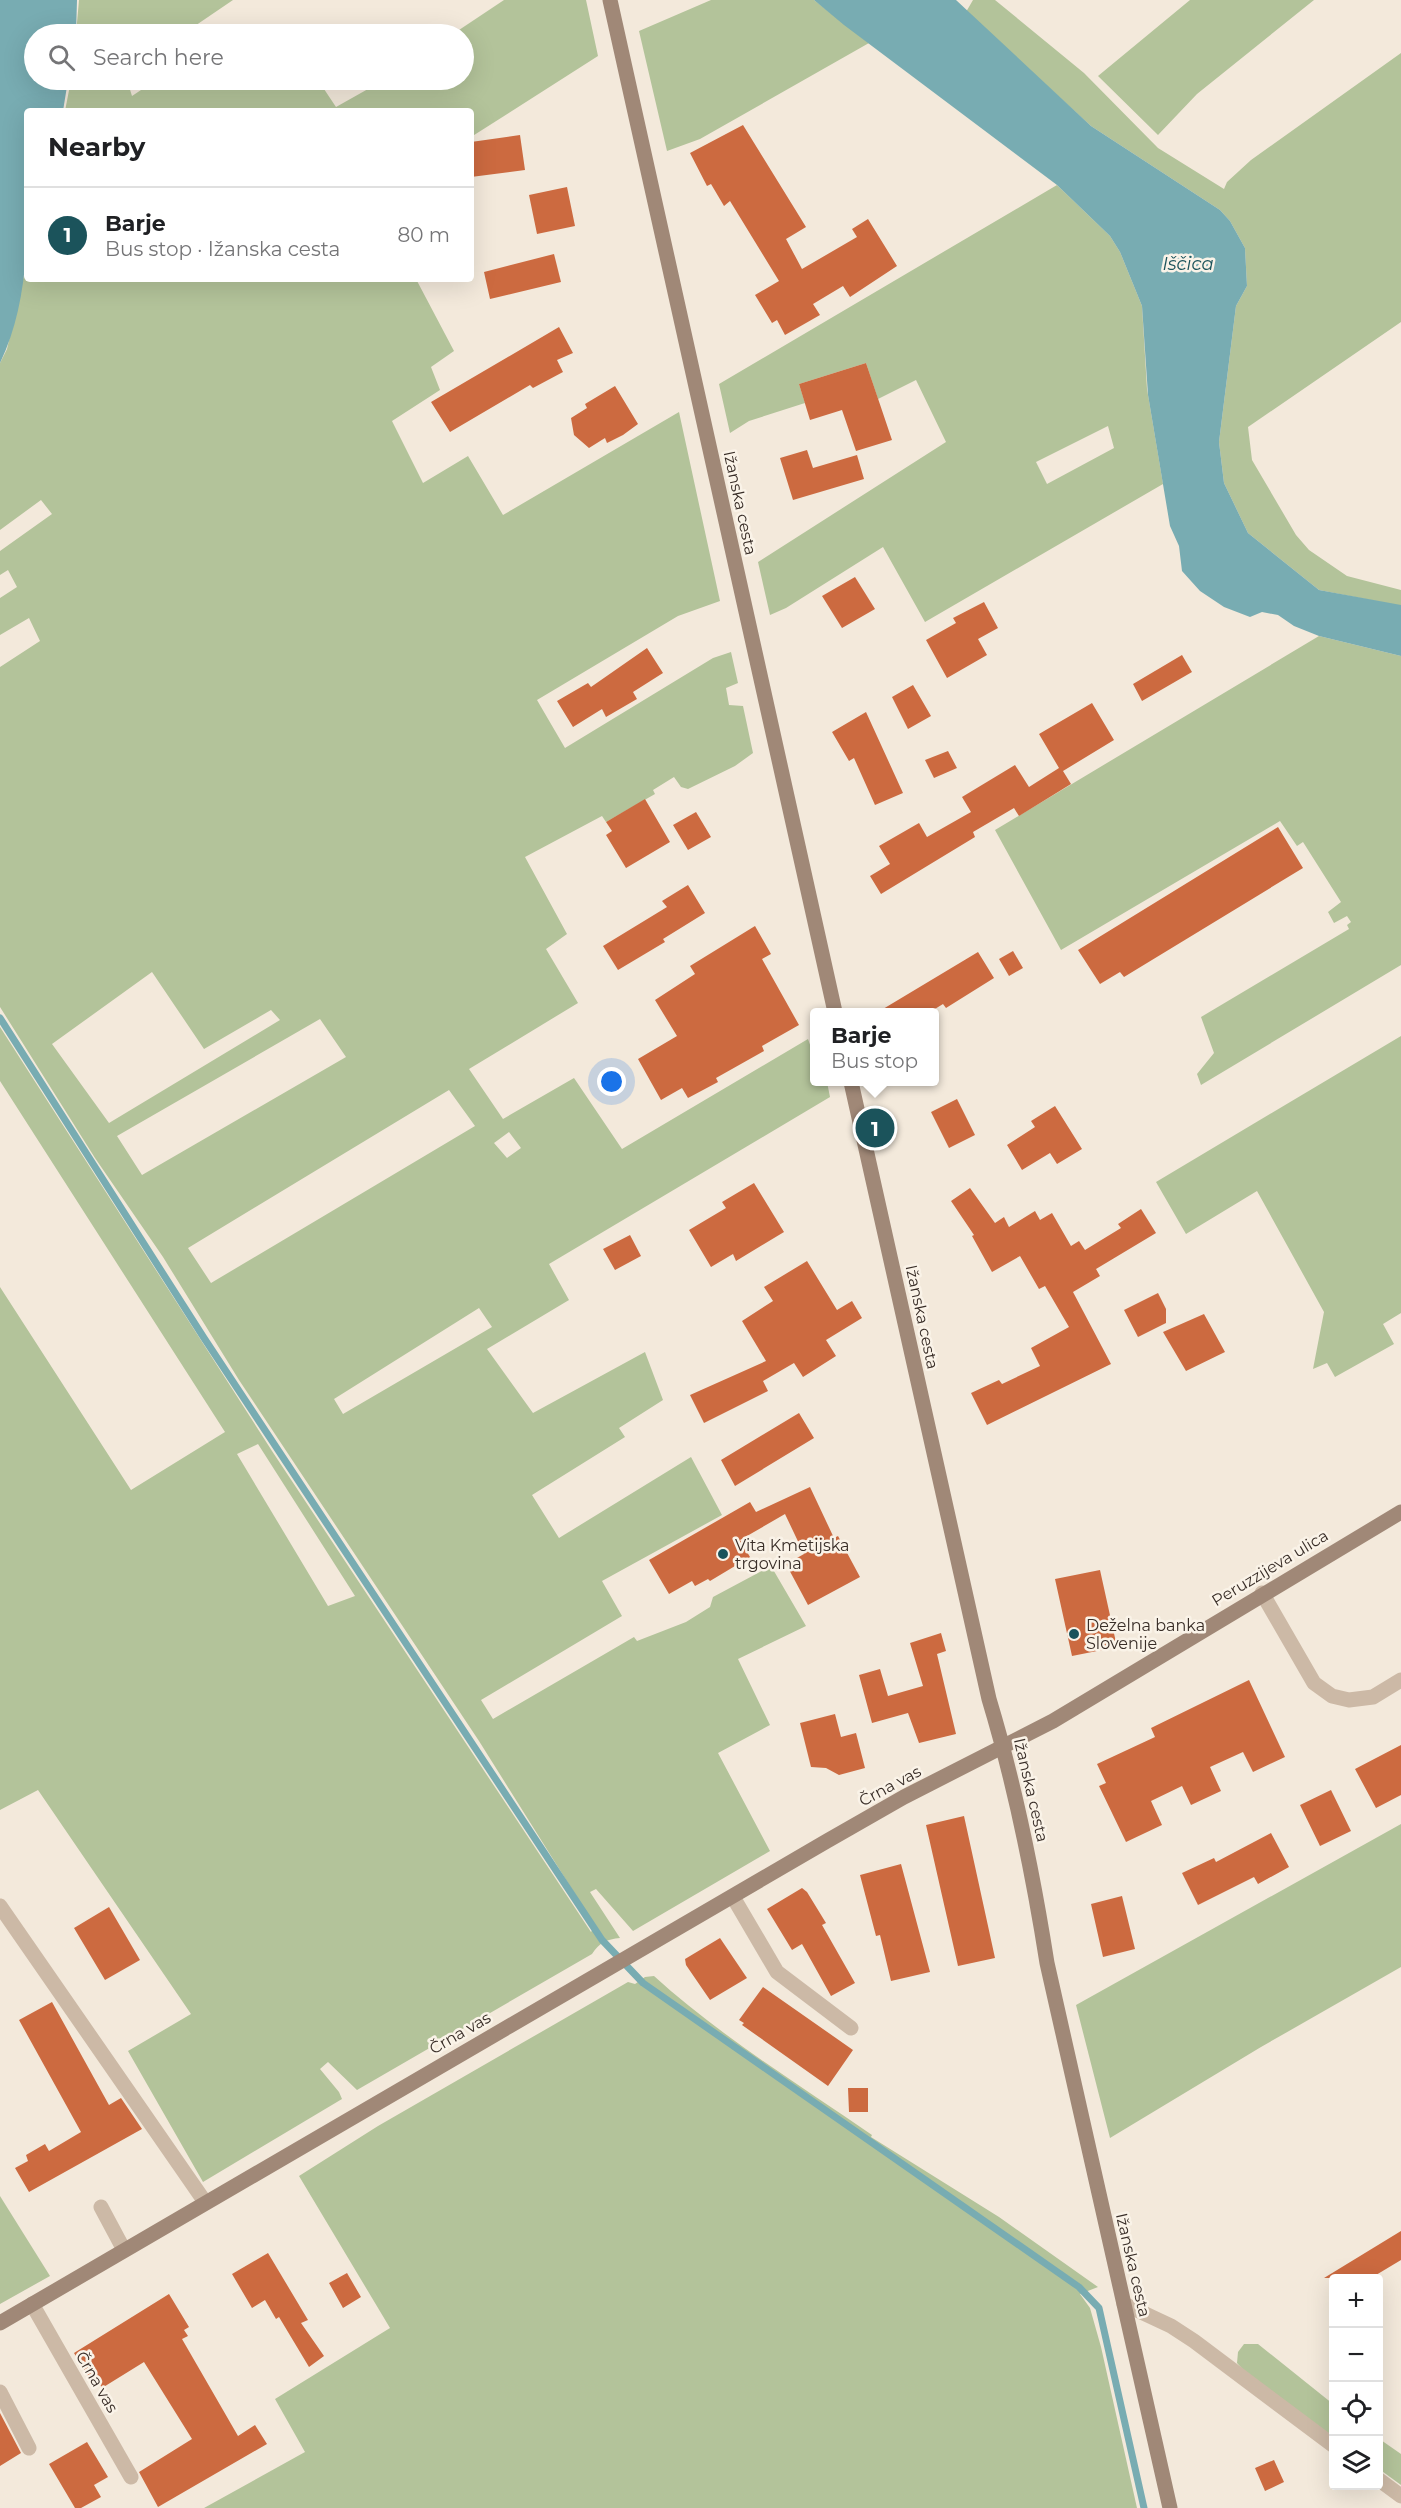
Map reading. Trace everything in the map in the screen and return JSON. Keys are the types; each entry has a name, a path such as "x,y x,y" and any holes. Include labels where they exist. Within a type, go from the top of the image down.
{"street":[{"name":"Ižanska cesta","path":"610,0 835,1008"},
{"name":"Ižanska cesta","path":"852,1086 989,1699 1004,1748 1036,1892 1047,1963 1170,2508"},
{"name":"Peruzzijeva ulica","path":"1004,1748 1124,1679 1262,1593 1401,1512"},
{"path":"1262,1593 1314,1683 1332,1696 1349,1700 1373,1697 1401,1680"},
{"name":"Črna vas","path":"0,2323 904,1797 1004,1748"},
{"path":"733,1897 777,1972 851,2028"},
{"path":"0,1906 205,2202"},
{"path":"101,2207 124,2250"},
{"name":"Črna vas","path":"32,2304 131,2477"},
{"path":"1124,2304 1171,2326 1194,2341 1329,2442"},
{"path":"0,2392 29,2448"},
{"path":"1383,2483 1401,2496"}],"green space":[{"path":"79,0 233,0 198,24 77,24"},
{"path":"504,0 586,0 598,56 474,135 474,108 66,108 69,90 130,90 132,96 141,90 325,90 336,107 366,90 474,90 474,24 468,24"},
{"path":"711,0 814,0 869,43 700,139 667,151 639,31"},
{"path":"973,0 995,0 1084,73 1158,148 1224,189 1227,182 1251,160 1401,53 1401,322 1248,427 1252,460 1296,535 1309,550 1347,576 1401,590 1401,606 1319,590 1248,533 1224,483 1219,442 1236,306 1247,286 1245,248 1230,221 1220,210 1091,126 966,12"},
{"path":"1190,0 1314,0 1197,94 1158,135 1098,76"},
{"path":"1057,185 1110,236 1120,252 1142,306 1147,389 1163,484 925,622 883,547 786,608 770,615 758,562 946,442 916,380 878,399 866,363 799,384 805,403 749,421 730,433 719,384","holes":["1108,426 1114,448 1047,484 1036,462"]},
{"path":"24,275 24,282 418,282 454,351 431,367 440,390 392,421 423,483 468,456 503,515 679,412 720,601 678,616 537,700 565,748 713,658 731,652 738,683 726,688 729,705 743,706 753,753 735,766 688,789 681,787 674,777 653,790 655,794 606,822 602,816 525,857 567,934 546,949 578,1003 469,1069 503,1119 574,1078 622,1149 808,1039 810,1086 828,1086 830,1097 549,1264 569,1300 487,1349 533,1413 645,1352 663,1400 619,1428 625,1437 532,1495 559,1538 691,1457 722,1515 602,1581 622,1616 481,1700 493,1719 634,1637 637,1641 686,1622 710,1607 713,1597 771,1566 806,1626 738,1659 770,1725 718,1753 770,1851 633,1931 596,1889 590,1892 620,1938 604,1942 592,1954 357,2090 328,2062 320,2069 342,2099 203,2182 128,2051 191,2014 38,1790 0,1810 0,1287 131,1490 225,1432 0,1081 0,1027 272,1451 591,1932 595,1926 479,1741 239,1380 163,1257 95,1158 0,1007 0,667 40,641 29,618 0,635 0,598 17,587 8,570 0,575 0,551 52,514 41,500 0,530 0,363 7,349","holes":["152,972 204,1049 271,1010 280,1020 109,1123 52,1044","320,1019 346,1057 142,1175 117,1136","449,1090 475,1126 211,1283 188,1248","509,1132 521,1148 507,1158 494,1143","479,1308 492,1327 343,1414 334,1399","258,1444 355,1596 328,1606 237,1454"]},
{"path":"1319,636 1401,656 1401,965 1201,1085 1197,1074 1214,1053 1201,1017 1349,929 1347,925 1351,922 1347,916 1334,923 1328,912 1341,902 1303,842 1297,846 1280,821 1061,950 995,830"},
{"path":"1401,1036 1401,1313 1383,1324 1394,1344 1335,1377 1327,1363 1313,1369 1324,1312 1257,1191 1186,1234 1156,1182"},
{"path":"1401,1824 1401,1967 1261,2047 1110,2138 1076,2005"},
{"path":"654,1976 732,2039 872,2135 871,2137 999,2217 1098,2287 1080,2294 1090,2308 1101,2347 1137,2508 204,2508 305,2452 275,2399 390,2328 299,2176 378,2126 628,1982 635,1984 645,1977"},
{"path":"0,2196 50,2276 0,2304"},
{"path":"1244,2344 1258,2344 1329,2401 1329,2435 1248,2375 1237,2363 1238,2352"},
{"path":"1383,2441 1401,2454 1401,2485 1383,2472"}],"water":[{"path":"0,0 77,0 76,24 24,24 24,90 66,90 63,108 24,108 24,272 19,304 0,363"},
{"name":"Iščica","path":"814,0 956,0 1091,126 1220,210 1230,221 1245,248 1247,286 1236,306 1219,442 1224,483 1248,533 1319,590 1401,605 1401,656 1319,636 1294,626 1278,615 1262,612 1250,617 1224,607 1200,591 1182,571 1179,546 1170,526 1148,395 1142,306 1120,252 1110,236 1057,185"}],"building":[{"path":"743,125 806,227 786,239 802,269 857,237 852,229 868,219 897,266 850,297 843,286 813,304 820,315 785,335 777,320 772,323 755,295 779,281 730,201 724,206 711,184 707,186 690,153"},
{"path":"520,135 525,170 474,177 474,142"},
{"path":"567,187 575,226 537,234 529,195"},
{"path":"554,254 561,282 490,299 484,272"},
{"path":"559,327 573,353 557,360 563,372 533,388 530,385 450,432 431,402"},
{"path":"866,363 892,440 856,451 842,410 810,420 799,384"},
{"path":"615,386 638,424 607,443 605,438 589,448 574,435 571,418 587,408 585,404"},
{"path":"807,450 813,468 857,455 864,479 793,500 780,458"},
{"path":"855,577 875,609 842,628 822,596"},
{"path":"984,602 998,628 978,639 987,655 947,678 926,640 956,623 953,618"},
{"path":"647,648 663,673 633,692 637,699 606,717 602,709 573,727 557,701 588,683 591,687"},
{"path":"1182,655 1192,672 1142,701 1133,684"},
{"path":"913,685 931,716 908,729 892,697"},
{"path":"1092,703 1114,740 1063,771 1071,784 1019,816 1014,808 973,832 975,837 881,894 870,876 890,864 879,846 919,823 927,837 971,812 962,797 1015,765 1029,787 1059,768 1039,734"},
{"path":"866,712 903,793 875,805 854,758 849,761 832,732"},
{"path":"948,751 957,768 934,778 925,760"},
{"path":"645,799 670,842 626,868 606,835 612,831 606,822"},
{"path":"696,812 711,837 688,850 673,825"},
{"path":"1278,827 1303,868 1124,977 1120,972 1100,984 1078,950"},
{"path":"688,885 705,913 663,939 665,942 618,970 603,946 667,907 662,901"},
{"path":"755,926 771,954 762,959 799,1025 762,1046 764,1051 716,1078 718,1082 688,1098 682,1088 661,1100 638,1059 677,1036 655,1000 695,974 690,966"},
{"path":"1013,951 1023,968 1009,976 999,959"},
{"path":"978,952 994,978 946,1008 943,1004 936,1008 885,1008"},
{"path":"957,1099 975,1135 949,1148 931,1112"},
{"path":"1055,1106 1082,1149 1057,1164 1050,1153 1022,1170 1007,1145 1035,1127 1031,1121"},
{"path":"754,1183 784,1232 736,1261 733,1254 711,1267 689,1230 726,1208 722,1202"},
{"path":"970,1188 995,1223 1004,1217 1009,1227 1035,1211 1040,1220 1052,1213 1071,1246 1079,1241 1085,1250 1121,1228 1118,1224 1141,1209 1156,1233 1096,1269 1100,1276 1073,1292 1111,1364 987,1425 971,1393 999,1380 1002,1384 1040,1366 1031,1348 1069,1327 1045,1286 1039,1289 1020,1256 992,1272 972,1236 974,1235 951,1201"},
{"path":"630,1235 641,1256 615,1270 603,1249"},
{"path":"807,1261 837,1310 852,1301 862,1318 826,1340 836,1356 803,1377 794,1363 763,1381 768,1391 704,1423 690,1395 766,1361 742,1321 773,1301 764,1287"},
{"path":"1158,1293 1166,1309 1166,1323 1138,1337 1124,1310"},
{"path":"1204,1314 1225,1352 1186,1371 1163,1332"},
{"path":"799,1413 814,1438 735,1486 721,1460"},
{"path":"810,1487 834,1538 838,1536 860,1577 808,1605 786,1564 804,1554 785,1514 740,1540 750,1557 710,1581 708,1579 695,1586 692,1581 669,1594 649,1560 750,1502 756,1512"},
{"path":"1100,1570 1117,1647 1072,1656 1055,1579"},
{"path":"941,1633 946,1651 937,1654 956,1734 919,1743 908,1713 872,1723 859,1675 880,1669 888,1696 923,1686 910,1643"},
{"path":"1249,1680 1285,1757 1253,1772 1243,1752 1210,1767 1221,1791 1191,1805 1182,1786 1151,1801 1162,1825 1126,1842 1099,1786 1106,1783 1097,1764 1155,1737 1151,1728"},
{"path":"835,1714 841,1737 856,1733 865,1768 839,1775 826,1768 811,1767 800,1723"},
{"path":"1401,1745 1401,1795 1376,1808 1355,1769"},
{"path":"1331,1790 1351,1831 1320,1846 1300,1805"},
{"path":"964,1816 995,1958 958,1966 926,1825"},
{"path":"1271,1833 1289,1867 1258,1884 1254,1877 1198,1905 1182,1873 1214,1858 1216,1862"},
{"path":"901,1864 930,1972 891,1981 880,1935 876,1936 860,1875"},
{"path":"802,1888 807,1892 826,1923 822,1925 855,1983 831,1996 802,1944 792,1950 767,1909"},
{"path":"1122,1896 1135,1949 1103,1957 1091,1904"},
{"path":"109,1907 140,1960 105,1980 74,1928"},
{"path":"720,1938 747,1978 710,2000 686,1965 685,1959"},
{"path":"763,1987 853,2050 828,2086 742,2025 744,2023 739,2020"},
{"path":"52,2002 109,2105 121,2098 142,2129 29,2192 15,2168 28,2161 26,2155 45,2144 49,2151 81,2132 19,2020"},
{"path":"848,2088 868,2088 868,2112 849,2112"},
{"path":"1401,2231 1401,2260 1378,2274 1331,2274"},
{"path":"268,2253 308,2320 301,2323 324,2356 309,2367 279,2317 276,2319 265,2300 252,2308 232,2274"},
{"path":"347,2273 361,2297 343,2308 329,2283"},
{"path":"169,2294 189,2327 184,2330 188,2336 182,2339 238,2436 255,2425 267,2444 158,2507 139,2472 192,2439 144,2362 102,2388 98,2381 93,2384 74,2353"},
{"path":"0,2413 21,2453 0,2466"},
{"path":"87,2442 108,2477 94,2485 101,2497 81,2508 75,2508 49,2464"},
{"path":"1274,2460 1284,2482 1265,2491 1255,2468"}],"waterway":[{"path":"0,1018 204,1338 602,1940 643,1983 1079,2287 1099,2308 1144,2508"}],"place":[{"name":"Barje","path":"875,1128"},
{"name":"Vita Kmetijska trgovina","path":"723,1554"},
{"name":"Deželna banka Slovenije","path":"1074,1634"}]}
